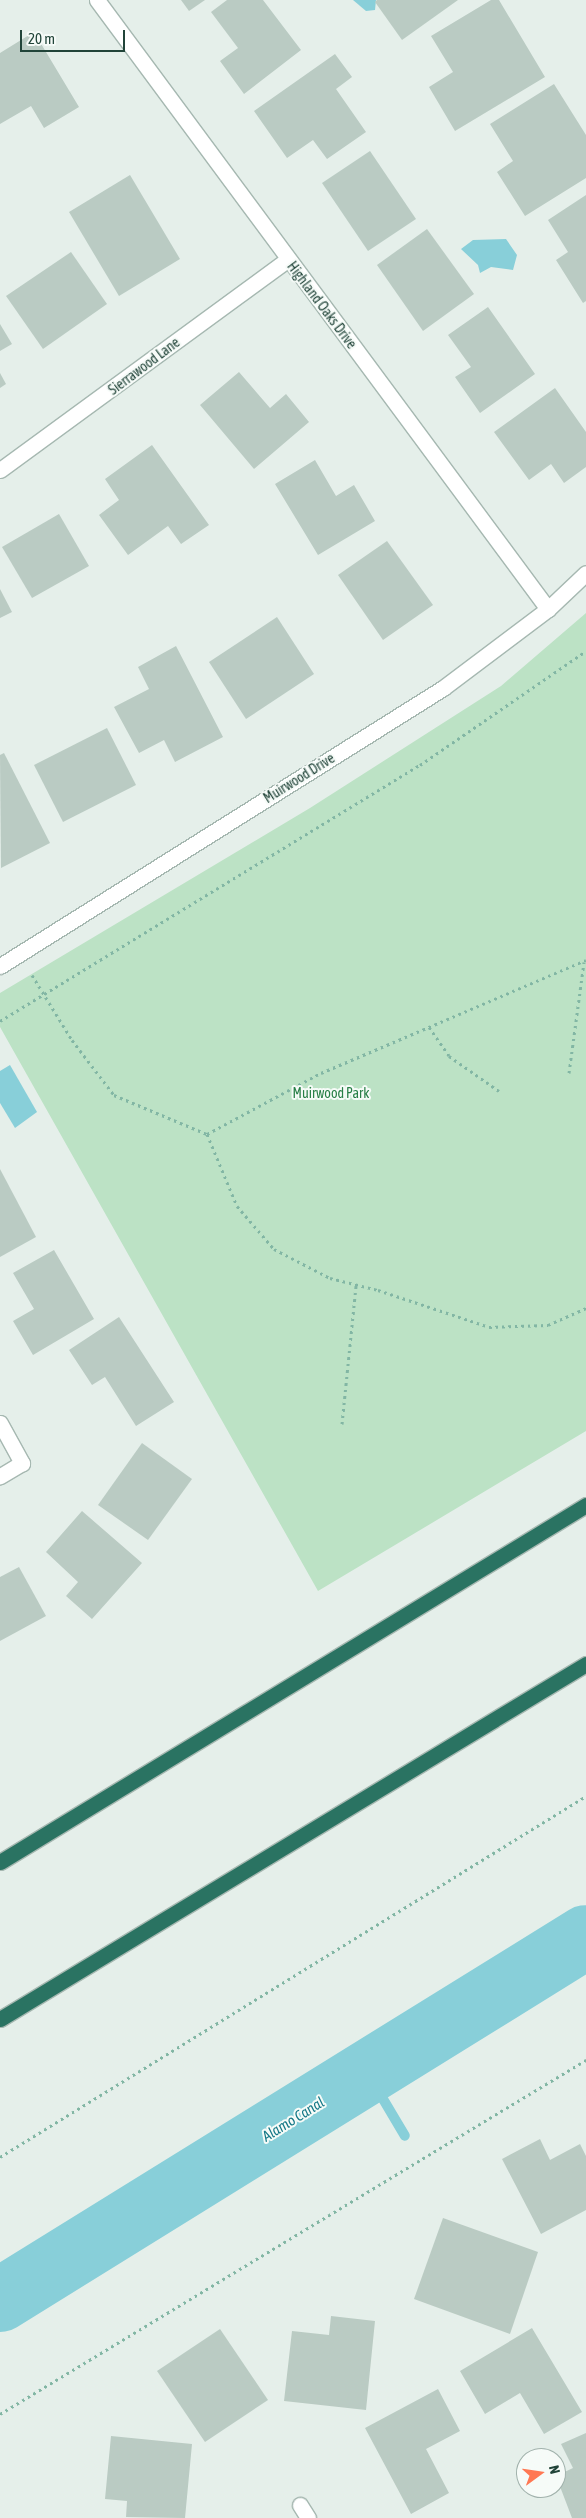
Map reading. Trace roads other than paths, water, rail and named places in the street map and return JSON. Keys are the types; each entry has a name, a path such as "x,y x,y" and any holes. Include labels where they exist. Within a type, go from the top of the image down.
{"highway":[{"path":"0,1862 586,1505"},
{"path":"0,2019 586,1664"}],"street":[{"name":"Highland Oaks Drive","path":"97,0 548,609"},
{"name":"Sierrawood Lane","path":"0,470 288,259"},
{"name":"Muirwood Drive","path":"0,966 443,688 548,609 586,573"},
{"path":"0,1423 22,1463 0,1476"}],"water":[{"path":"353,0 376,0 375,10 366,11"},
{"path":"506,239 517,255 513,270 491,267 480,273 478,265 461,249 473,240"},
{"path":"10,1065 37,1112 15,1128 0,1103 0,1071"}],"waterway":[{"name":"Alamo Canal","path":"0,2300 586,1937"},
{"path":"367,2072 405,2136"}],"park label":[{"name":"Muirwood Park","path":"331,1093"}]}
